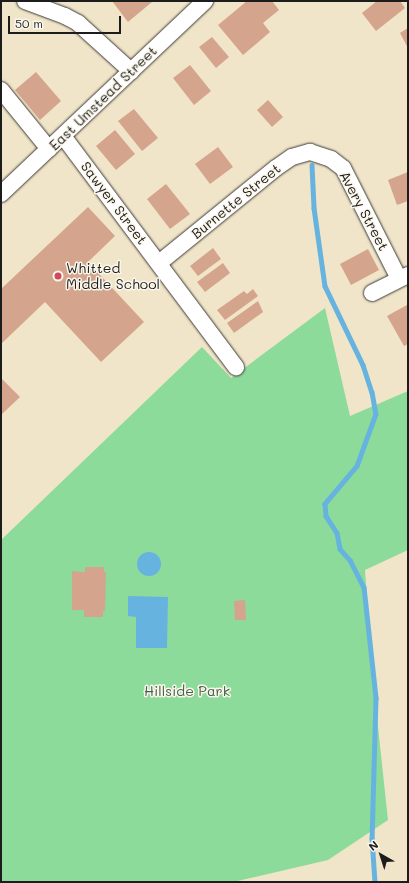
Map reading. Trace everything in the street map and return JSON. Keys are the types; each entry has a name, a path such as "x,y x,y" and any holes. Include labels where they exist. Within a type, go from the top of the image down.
{"street":[{"path":"25,1 65,16 78,23 131,71"},
{"name":"East Umstead Street","path":"1,194 205,1"},
{"path":"1,90 49,149"},
{"name":"Sawyer Street","path":"63,136 236,366"},
{"name":"Burnette Street","path":"159,263 276,168 303,153 318,154"},
{"name":"Avery Street","path":"318,154 343,168 404,277"},
{"path":"372,293 404,277"}],"green space":[{"name":"Hillside Park","path":"325,308 350,416 408,391 408,550 365,570 372,671 388,820 328,860 233,882 1,882 1,540 202,347 231,378"}],"water":[{"path":"149,552 158,555 161,564 158,573 149,576 140,573 137,564 140,555"},
{"path":"128,596 168,597 167,648 136,648 136,617 128,616"}],"building":[{"path":"112,1 151,1 152,2 128,22"},
{"path":"247,1 272,1 279,10 263,23 270,32 243,55 218,25"},
{"path":"377,1 400,1 405,8 376,31 362,13"},
{"path":"408,28 408,48 400,33"},
{"path":"212,37 229,57 216,68 199,47"},
{"path":"190,65 211,91 194,105 173,78"},
{"path":"36,72 61,101 40,120 15,90"},
{"path":"268,100 283,117 272,127 257,110"},
{"path":"134,109 158,138 142,151 118,121"},
{"path":"115,130 135,154 116,170 96,146"},
{"path":"218,147 233,167 210,184 195,164"},
{"path":"408,172 408,201 397,205 388,180"},
{"path":"166,184 190,214 170,229 147,199"},
{"name":"Whitted Middle School","path":"88,207 115,236 88,262 144,322 101,362 45,302 1,344 1,289"},
{"path":"213,248 221,259 198,276 190,266"},
{"path":"368,249 379,270 351,285 340,264"},
{"path":"223,263 230,273 205,292 197,282"},
{"path":"253,289 258,296 225,320 217,310 244,291 247,294"},
{"path":"258,301 263,312 234,333 227,323"},
{"path":"407,305 408,344 404,346 387,316"},
{"path":"1,378 20,397 1,415"},
{"path":"85,567 104,567 104,572 106,572 105,611 103,611 103,617 84,617 84,610 72,610 72,571 85,572"},
{"path":"245,600 246,620 235,620 234,601"}],"waterway":[{"path":"312,165 314,208 325,286 363,365 372,392 376,414 357,466 325,504 326,516 337,533 340,549 350,560 364,587 376,698 372,838 375,882"}],"place":[{"name":"Whitted Middle School","path":"58,276"}]}
